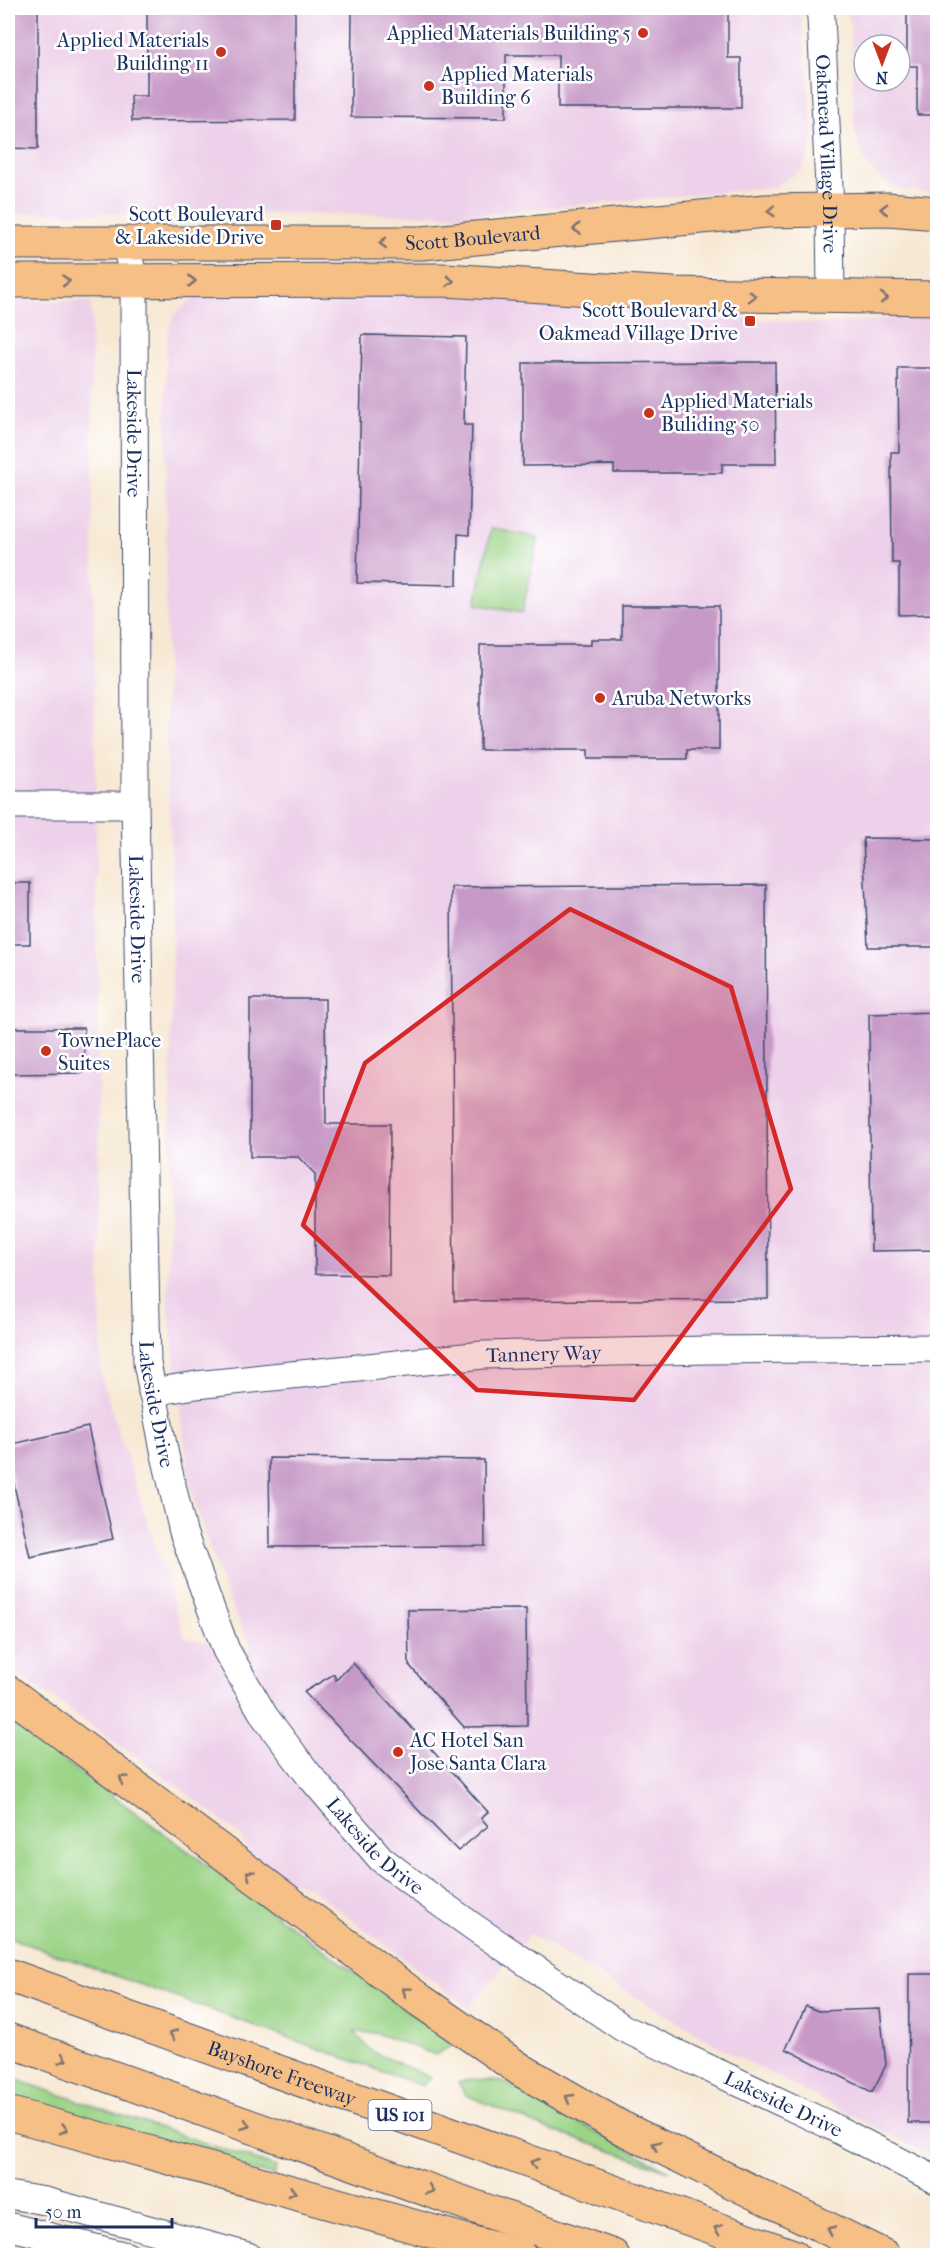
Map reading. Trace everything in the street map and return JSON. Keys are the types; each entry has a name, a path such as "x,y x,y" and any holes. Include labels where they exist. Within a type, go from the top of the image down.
{"main road":[{"name":"Scott Boulevard","path":"8,243 422,243 766,211 888,209 938,213"},
{"name":"Scott Boulevard","path":"8,280 445,280 673,294 938,298"},
{"path":"8,1692 421,2001 521,2070 620,2127 884,2256"},
{"name":"Bayshore Freeway","path":"8,1975 793,2256"},
{"path":"8,2040 613,2256"},
{"path":"8,2113 520,2256"}],"street":[{"name":"Oakmead Village Drive","path":"819,8 822,17 830,209 831,298"},
{"name":"Lakeside Drive","path":"126,244 134,281 135,805 147,1364 183,1532 226,1650 265,1717 309,1775 381,1859 475,1928 623,2028 827,2124 938,2181"},
{"path":"8,805 135,805"},
{"name":"Tannery Way","path":"152,1392 196,1385 483,1355 938,1348"},
{"path":"8,2195 45,2201 248,2256"},
{"path":"8,2226 127,2256"}],"highlighted area":[{"path":"570,909 731,987 791,1189 634,1400 477,1390 303,1225 365,1063"}],"shaded area":[{"path":"8,8 800,8 814,138 803,169 773,187 470,215 8,213"},
{"path":"847,8 937,8 937,193 904,190 880,179 866,164 854,129 853,93 912,93 912,33 852,33 852,62 851,29"},
{"path":"450,294 825,324 937,315 937,2159 727,2051 530,1934 469,2008 309,1887 287,1880 248,1851 240,1835 187,1793 8,1666 8,300 91,302 101,1377 185,1638 253,1650 223,1588 190,1487 168,1303 173,888 166,749 166,345 168,331 174,316 180,309 195,298 205,295"},
{"path":"8,2239 80,2256 8,2256"}],"green space":[{"path":"491,528 538,538 522,613 476,604"},
{"path":"8,1720 453,2044 436,2055 376,2033 354,2032 371,2051 431,2078 422,2086 8,1937"},
{"path":"8,2077 276,2167 274,2176 8,2099"},
{"path":"471,2079 503,2082 669,2171 545,2128 466,2095 458,2083"}],"building":[{"path":"8,8 38,8 38,149 8,148"},
{"name":"Applied Materials Building 11","path":"147,8 295,8 295,120 132,121 131,96 147,96"},
{"path":"352,8 728,8 728,58 741,58 741,108 558,108 558,55 506,55 506,118 351,117"},
{"path":"907,8 938,8 938,115 917,115 917,66 912,66 912,33 907,33"},
{"path":"362,335 466,337 464,425 472,425 469,535 458,534 457,585 357,583"},
{"name":"Applied Materials Buliding 50","path":"775,362 776,464 722,464 722,473 614,473 614,465 523,466 523,363"},
{"path":"898,368 938,368 938,614 899,615 899,563 892,563 891,452 899,452"},
{"name":"Aruba Networks","path":"622,606 719,606 719,750 687,750 687,759 588,759 588,750 480,750 480,645 591,645 591,639 622,639"},
{"path":"863,838 938,839 938,947 868,947"},
{"path":"8,883 30,883 30,944 8,944"},
{"path":"766,885 768,1299 454,1301 451,887"},
{"path":"250,999 325,999 326,1124 390,1124 389,1275 315,1274 315,1174 298,1157 250,1157"},
{"path":"938,1012 938,1250 871,1251 869,1014"},
{"name":"TownePlace Suites","path":"8,1028 84,1028 84,1073 8,1074"},
{"path":"88,1427 113,1539 30,1557 8,1458 8,1445"},
{"path":"269,1458 484,1460 485,1546 270,1547"},
{"path":"526,1609 527,1726 464,1727 409,1665 408,1610"},
{"name":"AC Hotel San Jose Santa Clara","path":"353,1663 488,1812 481,1818 488,1826 458,1851 304,1692 334,1674 336,1680"},
{"path":"909,1974 938,1974 938,2123 908,2123"},
{"path":"806,2006 818,2011 880,2009 886,2065 872,2092 786,2049"}],"place":[{"name":"Applied Materials Building 5","path":"643,33"},
{"name":"Applied Materials Building 11","path":"221,52"},
{"name":"Applied Materials Building 6","path":"429,86"},
{"name":"Scott Boulevard & Lakeside Drive","path":"276,225"},
{"name":"Scott Boulevard & Oakmead Village Drive","path":"750,321"},
{"name":"Applied Materials Buliding 50","path":"649,413"},
{"name":"Aruba Networks","path":"600,698"},
{"name":"TownePlace Suites","path":"46,1051"},
{"name":"AC Hotel San Jose Santa Clara","path":"398,1752"}]}
